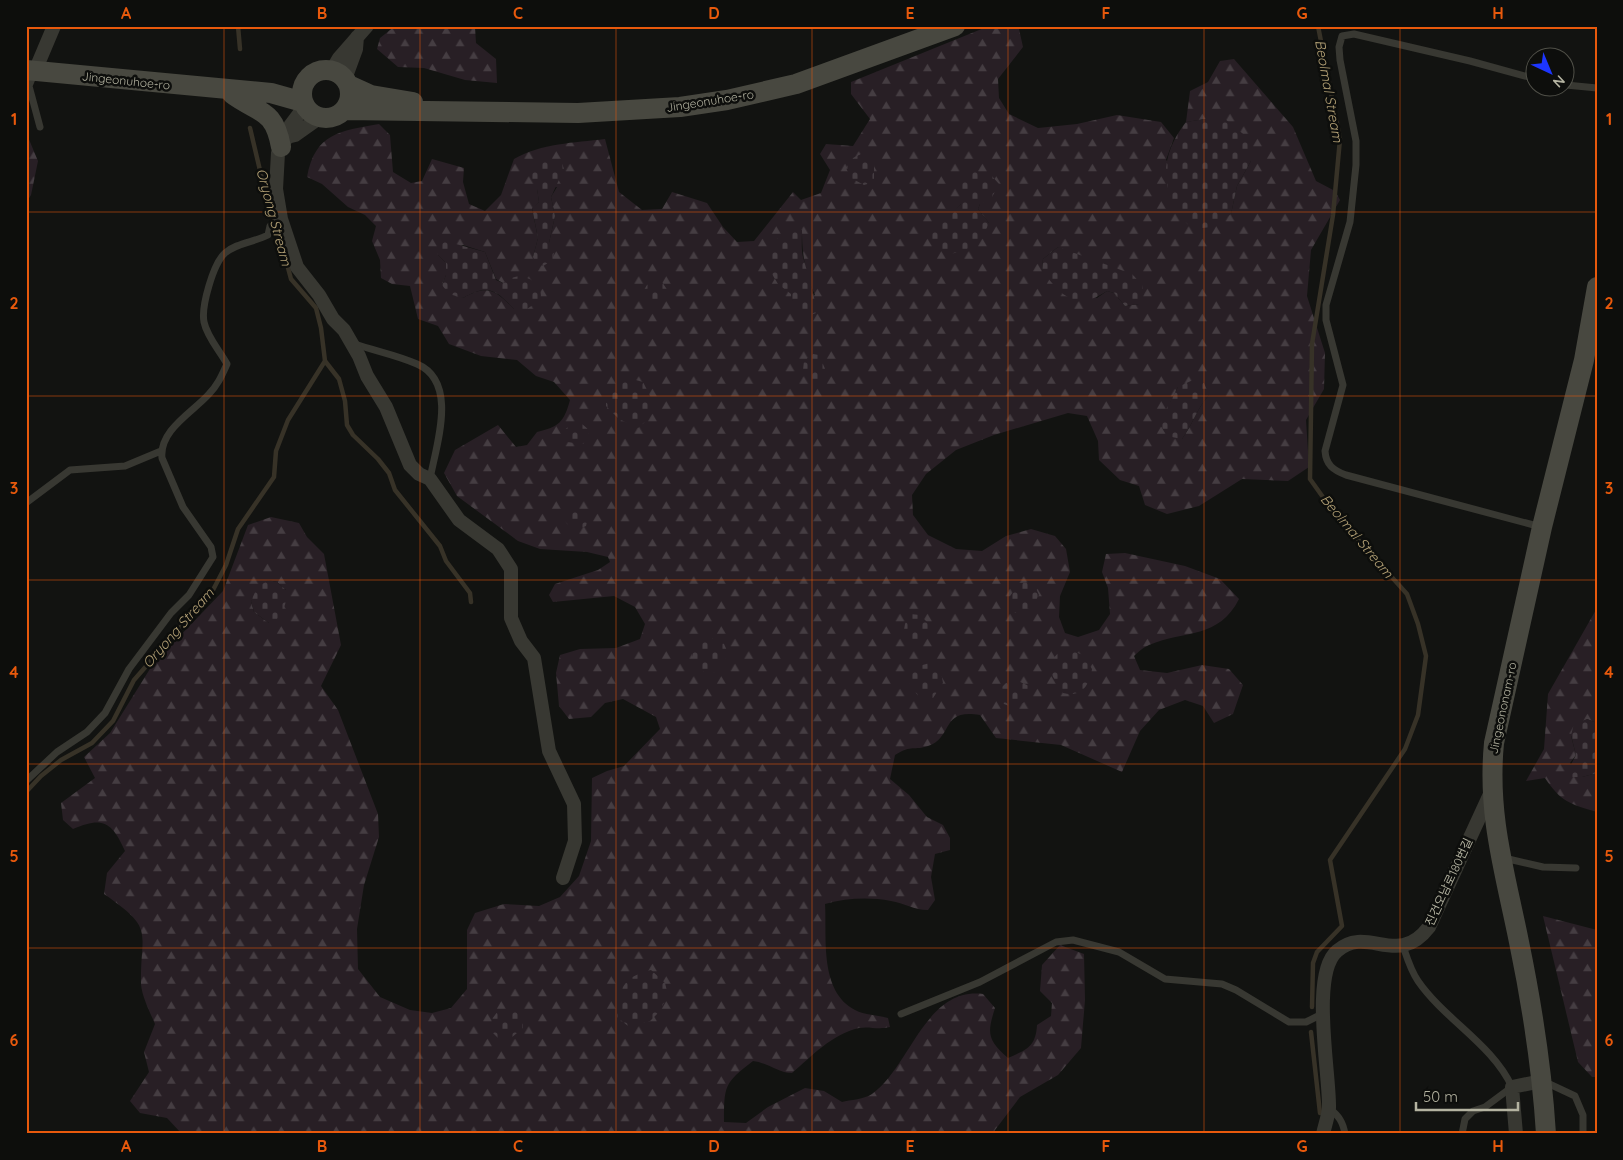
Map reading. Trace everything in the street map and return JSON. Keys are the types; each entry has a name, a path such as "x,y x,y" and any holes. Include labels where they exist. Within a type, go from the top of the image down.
{"main road":[{"name":"Jingeonuhoe-ro","path":"31,71 271,93 332,118 345,110 364,112 454,110 524,114 639,111 727,100 796,84 955,26"},
{"name":"Jingeonuhoe-ro","path":"226,90 239,82 278,84 309,76 316,72 344,75 371,95 454,110"},
{"path":"344,75 349,103 345,110"},
{"path":"309,76 301,91 309,109"},
{"path":"226,90 241,101 263,111 273,123 284,142"},
{"name":"Jingeononam-ro","path":"1546,1134 1542,1081 1528,986 1501,857 1491,792 1494,743 1542,527 1584,360 1597,287"}],"street":[{"path":"31,71 54,26"},
{"path":"344,75 339,58 362,31"},
{"path":"344,75 362,31"},
{"path":"309,109 290,126 277,162 276,222 297,267 314,287 352,343 366,376 386,407 410,465 419,474 430,479 459,520 498,549 511,569 510,618 521,641 534,658 548,751 574,804 575,842 563,878"},
{"name":"진건오남로180번길","path":"1403,946 1421,937 1429,927 1491,792"},
{"path":"1323,1134 1329,1108 1322,1014 1327,972 1335,952 1347,945 1359,942 1403,946"},
{"path":"1516,1134 1512,1087 1542,1081"}],"lane":[{"path":"1526,77 1470,61 1354,34 1342,36 1339,47 1340,60 1356,141 1356,165 1350,222 1326,305 1326,320 1342,385 1325,451 1326,461 1335,471 1346,475 1542,527"},
{"path":"31,71 29,86 40,127"},
{"path":"1576,86 1597,88"},
{"path":"26,503 70,470 125,466 161,450 180,421 209,395 220,381 227,364 204,321 206,292 219,260 233,248 268,235 276,222"},
{"path":"352,343 418,364 433,377 441,389 443,408 430,479"},
{"path":"26,781 57,752 87,732 105,713 129,669 171,613 189,595 213,557 211,547 183,507 162,458 161,450"},
{"path":"1501,857 1543,867 1576,868"},
{"path":"901,1014 980,982 1056,942 1073,940 1119,952 1166,979 1222,984 1236,990 1289,1022 1306,1022 1322,1014"},
{"path":"1403,946 1418,982 1449,1017 1484,1049 1506,1076 1512,1087 1485,1107 1472,1111 1465,1119 1462,1134"},
{"path":"1542,1081 1575,1096 1583,1115 1583,1134"},
{"path":"1329,1108 1343,1124 1345,1134"}],"green space":[{"path":"395,26 475,27 476,43 496,59 497,83 465,80 424,68 398,67 377,49 380,38"},
{"path":"989,26 1015,26 1019,29 1023,47 998,79 999,98 1009,114 1038,128 1077,124 1117,115 1161,122 1174,138 1166,160 1231,214 1237,186 1251,161 1205,119 1186,122 1190,91 1208,82 1220,61 1234,59 1293,127 1316,181 1335,191 1340,200 1311,250 1307,296 1325,353 1324,389 1306,420 1309,467 1288,481 1242,479 1199,506 1167,514 1145,505 1139,486 1120,480 1099,460 1098,441 1087,416 1068,413 994,435 956,450 926,474 912,495 913,515 928,535 956,549 982,551 1006,536 1031,529 1055,536 1066,549 1070,572 1060,596 1059,617 1065,633 1078,637 1099,630 1110,614 1108,588 1102,572 1106,554 1125,553 1185,566 1220,579 1239,599 1231,612 1222,621 1200,631 1149,645 1134,656 1140,670 1167,673 1202,665 1229,669 1243,685 1233,714 1214,723 1203,706 1185,700 1159,710 1140,731 1122,772 1061,745 996,738 980,715 967,714 953,719 936,742 928,746 905,750 895,755 890,779 909,795 927,817 943,825 950,838 950,850 935,854 931,877 935,900 928,910 874,899 850,899 825,904 827,963 835,990 843,1001 855,1010 888,1018 890,1027 859,1028 840,1035 823,1046 792,1073 753,1061 731,1080 728,1086 724,1100 724,1122 746,1123 768,1107 805,1088 824,1091 842,1102 869,1096 886,1081 898,1066 920,1031 933,1015 947,1003 963,995 983,994 995,1008 990,1030 996,1046 1008,1058 1020,1053 1032,1043 1035,1038 1037,1025 1051,1016 1052,1003 1040,991 1042,965 1060,945 1084,954 1085,1000 1081,1048 1058,1075 1020,1097 992,1134 182,1134 167,1118 140,1113 130,1101 149,1072 144,1052 155,1024 146,1004 141,984 142,932 132,916 104,894 107,873 125,851 116,834 105,824 92,823 73,829 63,820 61,803 95,778 84,757 110,733 153,664 223,591 248,525 271,517 299,523 307,537 324,554 341,645 321,686 338,710 378,814 379,837 364,885 357,929 358,969 380,997 410,1010 432,1013 451,1008 467,989 467,930 475,913 504,904 539,906 560,897 579,876 591,841 592,778 624,766 660,729 656,717 623,699 605,703 591,717 569,719 559,706 556,673 560,655 580,649 616,648 640,639 645,624 635,607 614,596 553,602 549,595 555,584 598,570 610,562 608,557 587,552 540,549 518,541 457,496 444,473 455,450 498,425 516,447 527,445 537,432 551,428 560,422 570,400 554,382 536,376 517,360 481,356 449,344 438,326 418,319 410,286 392,284 381,278 380,260 372,241 376,226 365,215 348,207 322,184 307,177 316,151 323,143 341,132 379,124 390,135 393,172 411,183 422,181 432,159 464,168 463,182 469,204 485,211 501,195 514,159 547,147 605,139 619,192 642,210 662,209 672,192 707,203 723,227 737,242 754,241 793,192 801,200 821,193 830,170 820,154 826,144 853,146 870,119 851,94 851,82","holes":["557,187 551,197 555,216 549,243 533,257 538,238 532,209 539,202 537,189","961,204 980,204 978,209 989,223 952,214","802,230 805,264 815,295 794,305 791,294","463,245 485,252 496,279 503,283 514,309 502,297 491,291 479,291 463,298 442,285 446,275 446,263 438,255","1058,247 1139,304 1125,306 1114,293 1107,291 1097,298 1042,270 1043,259","1178,387 1209,395 1201,405 1182,439 1170,403","268,580 277,582 286,590 269,623 254,612 251,601"]},
{"path":"1205,119 1225,119 1248,138 1251,161 1237,186 1231,214 1212,227 1192,229 1173,203 1168,190 1166,177 1167,163 1170,150 1186,122"},
{"path":"26,137 28,137 38,161 31,195 26,203"},
{"path":"863,153 869,154 874,164 874,182 864,185 851,178 846,168 853,158"},
{"path":"546,156 562,163 564,169 551,197 555,216 549,243 554,250 553,260 543,266 536,263 533,257 538,238 532,208 539,202 537,189 529,173 534,161"},
{"path":"975,171 991,175 999,184 991,199 980,204 978,209 989,223 984,233 969,248 961,252 943,251 936,245 930,235 961,204 958,183 965,174"},
{"path":"796,226 802,230 802,254 813,292 816,313 805,317 793,305 791,294 778,284 769,269 768,255 778,238"},
{"path":"445,241 485,252 496,280 503,283 515,277 530,279 540,290 540,300 527,309 514,309 502,297 491,291 479,291 463,298 449,294 442,285 446,275 446,263 438,255 436,249"},
{"path":"1058,247 1132,274 1142,285 1144,294 1139,304 1125,306 1114,293 1107,291 1086,300 1070,298 1063,294 1042,270 1043,259"},
{"path":"654,281 662,282 668,291 666,301 656,305 646,302 641,295 647,285"},
{"path":"813,354 819,355 826,371 822,381 811,381 803,370 804,361"},
{"path":"632,379 643,382 652,400 647,420 638,428 619,419 606,406 606,394 617,385"},
{"path":"1195,379 1204,383 1209,395 1201,405 1182,439 1167,436 1159,423 1178,387"},
{"path":"573,423 582,424 589,430 588,437 583,444 567,442 562,432"},
{"path":"574,510 588,517 586,526 576,530 564,520 567,514"},
{"path":"268,580 277,582 286,590 286,603 284,607 275,622 269,623 254,612 251,601 257,588"},
{"path":"1033,582 1039,595 1032,607 1015,613 1008,599 1019,583"},
{"path":"1597,608 1597,723 1587,719 1571,736 1576,755 1570,763 1582,777 1597,773 1597,812 1567,801 1556,792 1545,778 1526,781 1544,749 1548,694"},
{"path":"910,614 920,615 928,623 929,633 919,645 910,646 903,636 905,624"},
{"path":"711,638 724,644 729,655 715,672 706,674 696,664 690,650 697,640"},
{"path":"1070,650 1083,655 1092,669 1087,685 1075,694 1063,693 1052,675 1051,661 1059,652"},
{"path":"930,663 941,672 943,683 933,698 919,697 908,682 911,674 916,669"},
{"path":"1008,681 1018,681 1029,686 1026,701 1014,708 1004,704 998,691"},
{"path":"1587,719 1597,723 1597,773 1582,777 1572,777 1567,772 1576,755 1571,735 1574,724"},
{"path":"1543,916 1597,930 1597,1077 1592,1077 1578,1062"},
{"path":"651,970 665,983 668,995 659,1012 650,1021 628,1026 617,1017 621,992 628,981 634,976"},
{"path":"508,1009 516,1012 523,1020 523,1028 511,1038 499,1039 491,1031 492,1019 498,1011"}],"waterway":[{"name":"Oryong Stream","path":"238,26 240,49"},
{"name":"Beolmal Stream","path":"1312,1007 1313,963 1317,952 1342,926 1330,860 1405,749 1418,715 1426,656 1418,624 1407,594 1335,514 1310,479 1312,344 1333,215 1340,139 1318,26"},
{"name":"Oryong Stream","path":"250,128 267,200 276,224"},
{"name":"Oryong Stream","path":"26,792 41,776 61,760 92,743 113,721 134,680 213,590 226,565 238,529 274,477 276,451 288,420 325,361 321,328 316,308 291,279 279,234"},
{"path":"325,361 339,379 345,401 347,425 353,435 378,459 389,473 395,490 440,546 446,561 470,593 471,602"},
{"name":"Beolmal Stream","path":"1311,1032 1320,1113"}]}
